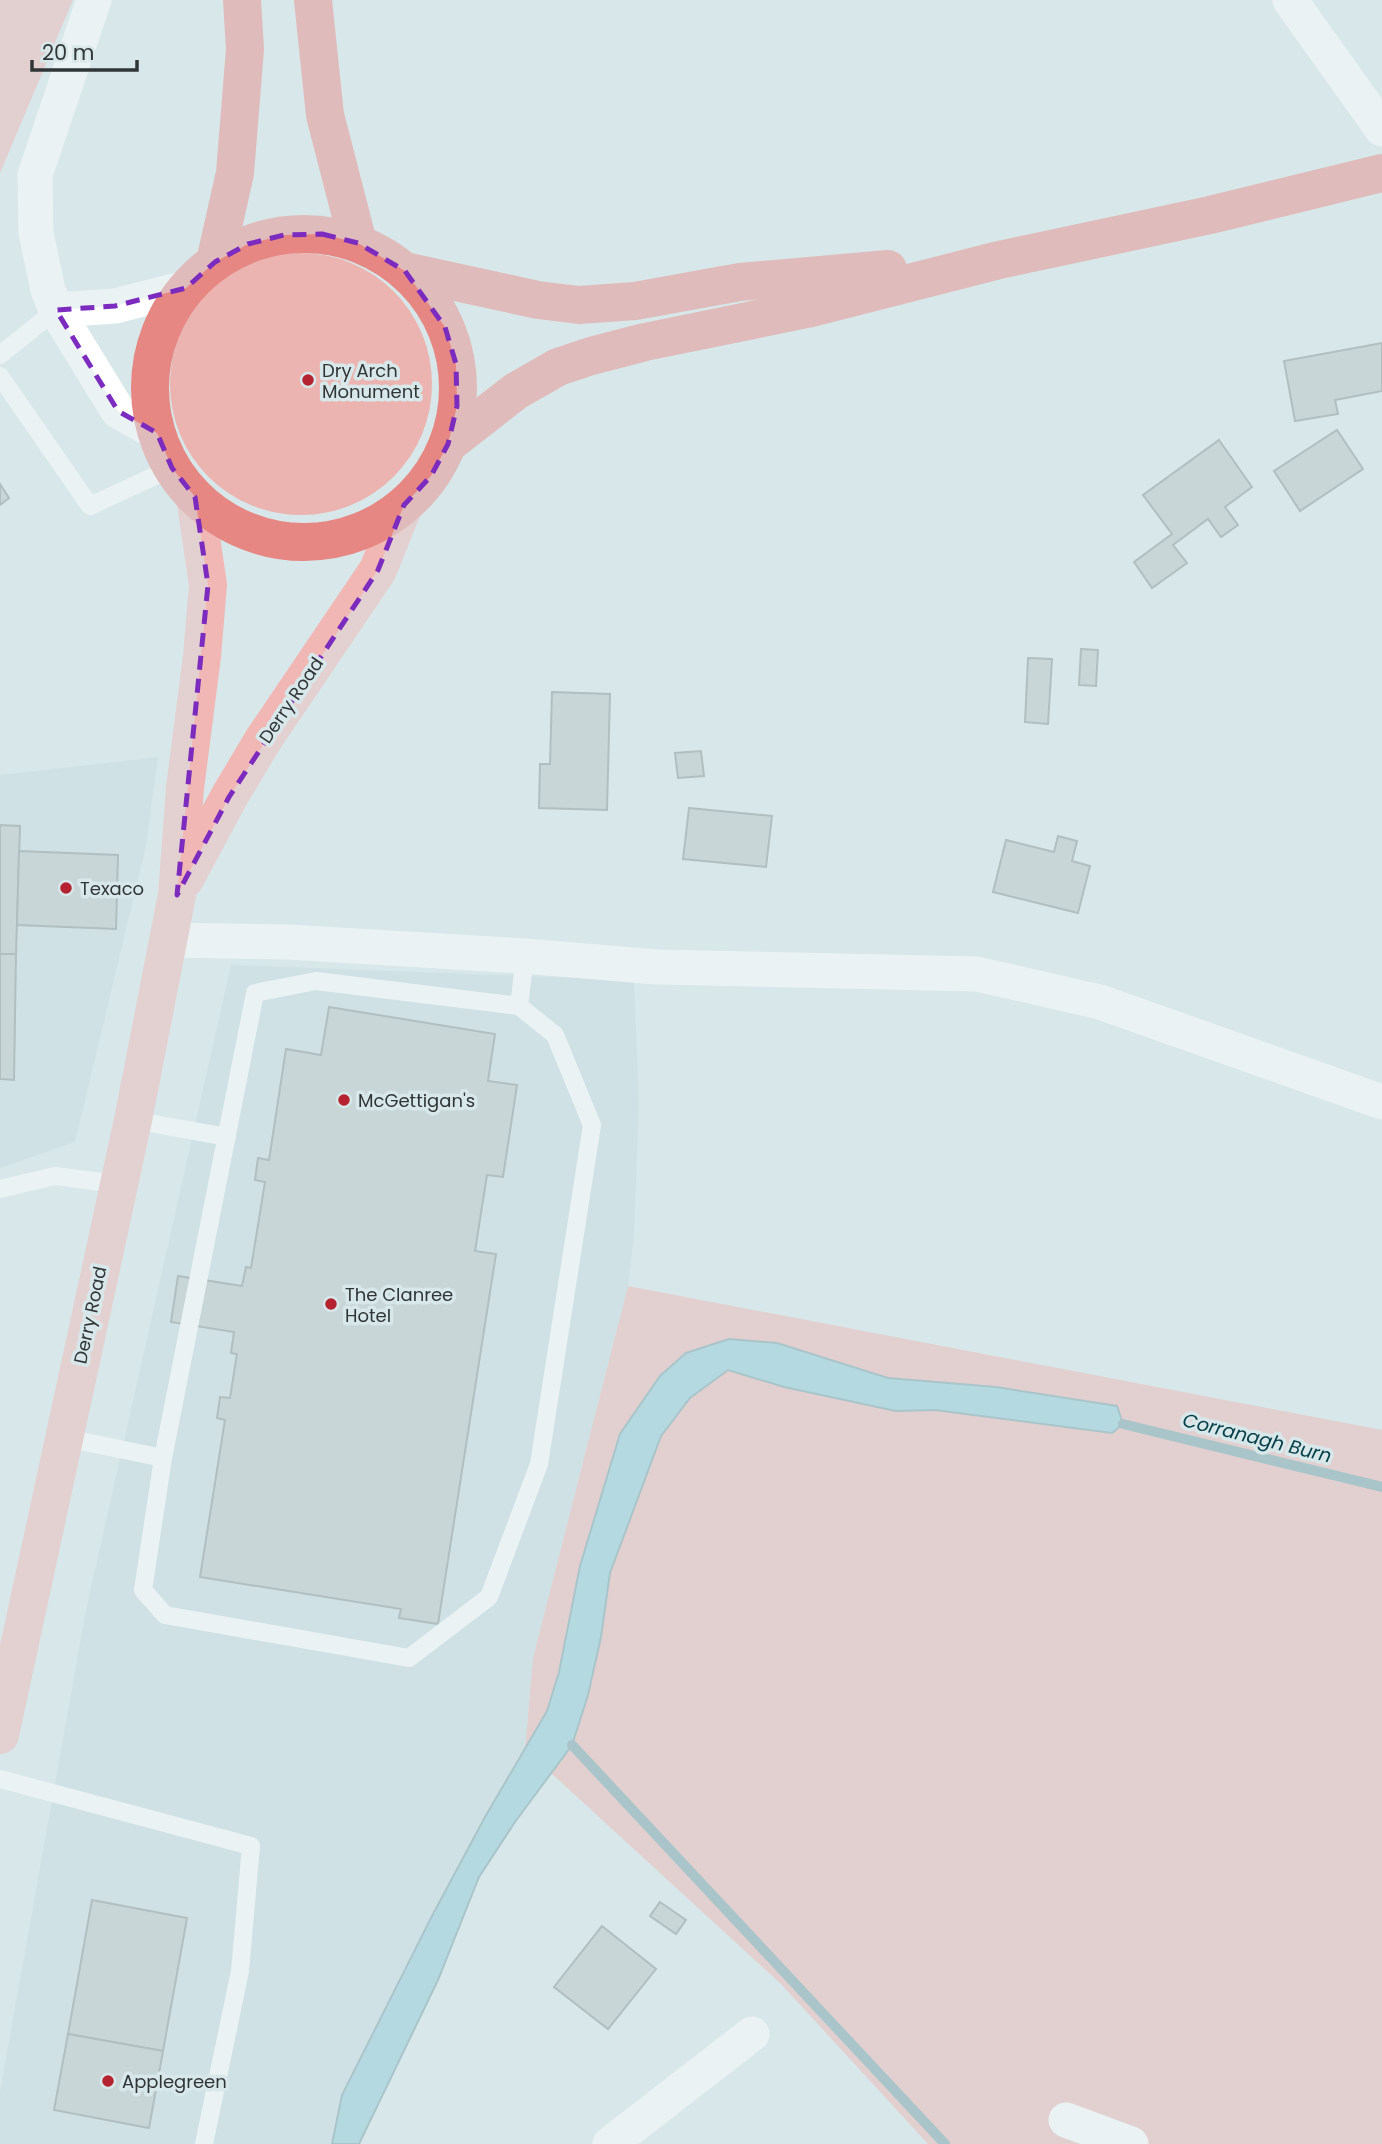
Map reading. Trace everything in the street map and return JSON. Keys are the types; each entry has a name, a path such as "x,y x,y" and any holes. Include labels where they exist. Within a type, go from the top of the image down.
{"highway":[{"path":"215,262 235,173 245,49 242,0"},
{"path":"313,0 325,115 358,243"},
{"path":"448,444 516,391 558,367 645,342 807,309 999,260 1210,215 1382,173"},
{"path":"322,234 358,243 383,255 405,271 427,295 446,327 456,364 457,405 448,444 431,476 404,505 373,526 338,539 300,542 262,536 226,521 195,497 172,468 157,433 150,396 153,359 165,321 186,288 215,262 248,244 284,235 322,234"},
{"path":"405,271 538,300 579,305 635,301 740,282 999,260"}],"main road":[{"name":"Derry Road","path":"0,1735 66,1438 177,895 185,788 208,585 195,497"},
{"name":"Derry Road","path":"177,895 263,740 378,570 404,505"}],"street":[{"path":"94,0 35,175 36,233 48,289 56,310 118,411 157,433"},
{"path":"1290,0 1382,129"},
{"path":"56,310 115,306 186,288"},
{"path":"169,940 288,942 657,967 977,974 1100,1002 1382,1102"},
{"path":"610,2144 752,2034"},
{"path":"1066,2120 1131,2144"}],"lane":[{"path":"0,355 56,310"},
{"path":"0,376 90,506 172,468"},
{"path":"519,1006 525,956"},
{"path":"316,981 519,1006 555,1035 592,1125 539,1464 489,1597 410,1658 165,1615 143,1590 163,1458 256,993 316,981"},
{"path":"133,1120 227,1137"},
{"path":"0,1189 55,1176 117,1184"},
{"path":"66,1438 163,1458"},
{"path":"0,1779 251,1846 240,1971 204,2144"}],"highlighted area":[{"path":"322,234 358,243 405,271 445,327 456,364 457,406 448,444 431,476 404,505 378,570 229,797 177,895 208,585 195,497 172,468 157,433 118,411 56,310 115,306 186,288 215,262 248,244 284,235"}],"shaded area":[{"path":"0,0 73,0 0,173"},
{"path":"288,253 314,253 339,258 363,268 394,291 417,322 427,346 432,384 427,422 417,446 394,477 363,500 339,510 314,515 288,515 263,510 239,500 218,486 199,467 185,446 175,422 170,397 170,371 175,346 185,322 199,301 218,282 239,268 263,258"},
{"path":"158,757 146,846 75,1142 0,1168 0,775"},
{"path":"231,965 634,980 639,1103 634,1235 628,1286 533,1658 525,1750 485,1817 432,1916 342,2095 332,2144 0,2144 0,2092 86,1610"},
{"path":"628,1286 1382,1430 1382,2144 928,2144 781,1984 551,1773 572,1745 588,1695 601,1637 610,1573 661,1436 690,1398 727,1370 784,1387 896,1411 935,1410 1112,1433 1123,1424 996,1387 888,1378 729,1339 606,1479 580,1566 559,1672 547,1711 525,1750 533,1658"}],"water":[{"path":"729,1339 777,1343 888,1378 996,1387 1117,1406 1123,1424 1112,1433 935,1410 896,1411 784,1387 728,1370 690,1398 661,1436 610,1573 601,1637 588,1695 572,1745 515,1822 479,1877 438,1980 359,2144 332,2144 342,2095 432,1916 485,1817 547,1711 559,1672 580,1566 620,1434 660,1376 686,1353"}],"building":[{"path":"1382,343 1382,391 1335,400 1338,414 1295,421 1284,361"},
{"path":"1337,430 1363,469 1300,511 1274,471"},
{"path":"1219,440 1252,487 1225,507 1238,525 1221,537 1208,519 1173,545 1187,563 1152,588 1134,562 1172,534 1143,495"},
{"path":"0,484 9,498 0,505"},
{"path":"1081,649 1098,650 1096,686 1079,685"},
{"path":"1028,658 1052,659 1048,724 1025,722"},
{"path":"552,692 610,694 607,810 539,808 540,764 550,764"},
{"path":"701,751 704,776 678,778 675,753"},
{"path":"689,808 772,816 766,867 683,859"},
{"path":"0,825 20,826 16,954 0,954"},
{"path":"1058,836 1077,841 1072,861 1090,866 1078,913 993,892 1006,840 1054,852"},
{"path":"19,851 118,855 116,929 17,925"},
{"path":"0,954 16,954 14,1080 0,1079"},
{"name":"The Clanree Hotel","path":"329,1007 495,1034 488,1081 517,1085 503,1177 487,1175 475,1251 496,1254 438,1624 399,1618 401,1609 200,1577 225,1420 217,1418 220,1397 230,1398 237,1354 231,1353 234,1332 171,1322 178,1276 242,1286 246,1267 251,1268 265,1182 255,1180 258,1158 269,1160 286,1049 321,1055"},
{"path":"92,1900 187,1918 163,2051 68,2034"},
{"path":"660,1902 686,1920 676,1934 650,1916"},
{"path":"602,1926 656,1969 608,2029 554,1987"},
{"name":"Applegreen","path":"68,2034 163,2051 149,2128 54,2110"}],"waterway":[{"name":"Corranagh Burn","path":"1123,1424 1382,1487"},
{"path":"572,1745 945,2144"}],"place":[{"name":"Dry Arch Monument","path":"308,380"},
{"name":"Texaco","path":"66,888"},
{"name":"McGettigan's","path":"344,1100"},
{"name":"The Clanree Hotel","path":"331,1304"},
{"name":"Applegreen","path":"108,2081"}]}
